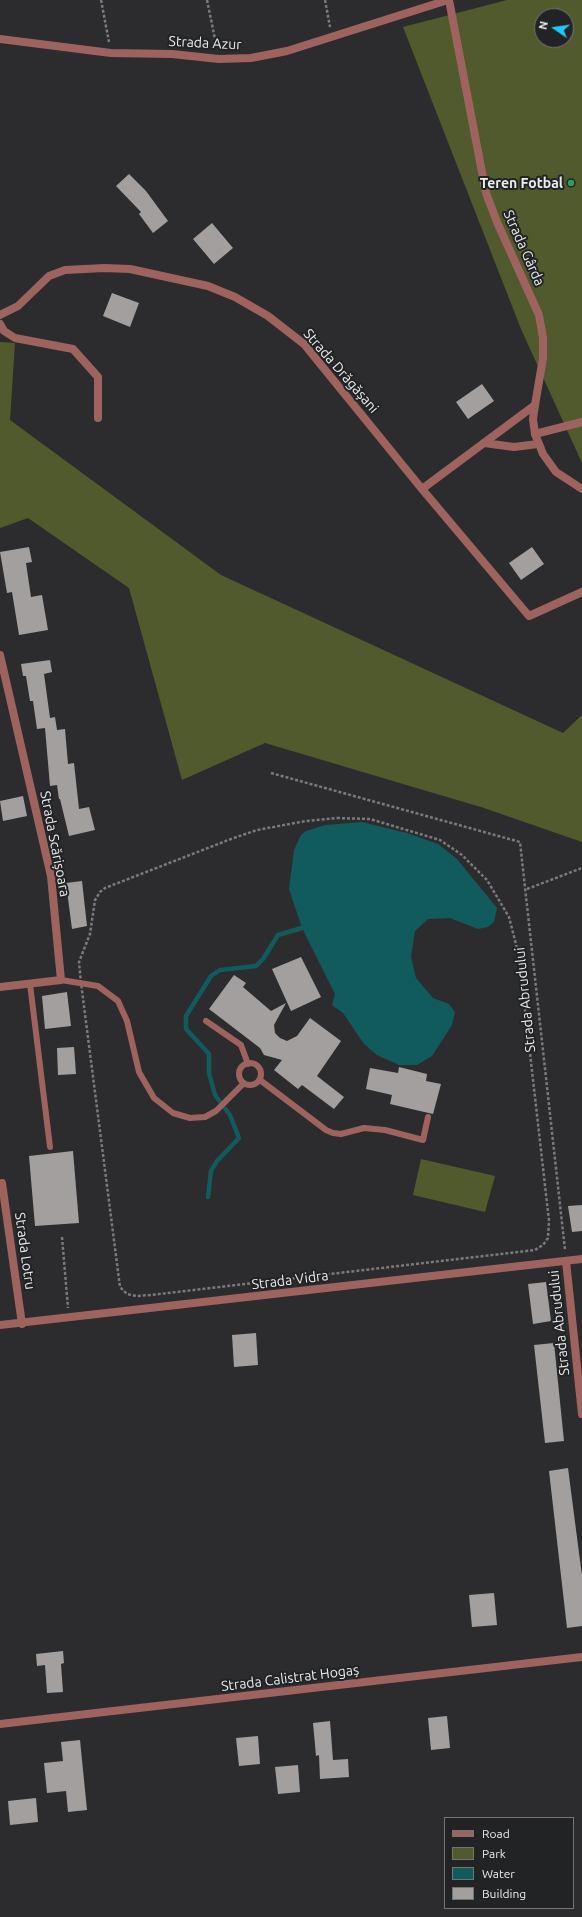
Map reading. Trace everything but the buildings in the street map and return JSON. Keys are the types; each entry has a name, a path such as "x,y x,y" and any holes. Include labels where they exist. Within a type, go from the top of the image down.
{"street":[{"name":"Strada Azur","path":"0,39 111,53 172,54 219,59 251,58 287,52 449,0"},
{"name":"Strada Gârda","path":"449,0 486,193 497,222 539,315 543,338 543,358 533,419 535,434 543,454 556,472 582,489"},
{"name":"Strada Drăgășani","path":"0,315 18,306 49,276 65,270 104,268 130,270 208,286 235,297 268,316 304,344 422,489 529,616 582,592"},
{"path":"0,324 4,331 15,338 73,349 98,377 98,418"},
{"path":"422,489 535,405"},
{"path":"535,434 582,422"},
{"path":"484,444 514,447 538,444"},
{"name":"Strada Scărișoara","path":"0,655 51,876 61,980"},
{"path":"0,987 61,980"},
{"name":"Strada Lotru","path":"2,1183 22,1324"},
{"name":"Strada Vidra","path":"0,1325 22,1324 582,1259"},
{"name":"Strada Abrudului","path":"566,1261 582,1414"},
{"name":"Strada Calistrat Hogaș","path":"0,1724 582,1657"}],"lane":[{"path":"61,980 98,986 118,1000 127,1021 139,1072 154,1098 173,1113 190,1118 206,1117 216,1111 244,1083"},
{"path":"30,984 50,1147"},
{"path":"206,1021 241,1045 248,1064"},
{"path":"248,1064 255,1064 260,1070 260,1080 254,1085 244,1083 240,1079 240,1072 248,1064"},
{"path":"260,1080 326,1130 333,1133 341,1134 364,1128 385,1130 424,1140 428,1117"}],"path":[{"path":"101,0 111,53"},
{"path":"207,0 219,59"},
{"path":"325,0 332,37"},
{"name":"Strada Abrudului","path":"271,774 520,842 527,889 566,1261"},
{"path":"337,818 370,819 440,840 462,854 487,880 509,917 519,956 548,1214 548,1238 543,1245 535,1250 151,1295 136,1296 127,1294 120,1287 81,983 79,962 81,953 90,934 95,900 100,892 105,888 231,838 257,830 306,821 337,818"},
{"path":"527,889 582,868"},
{"path":"62,1237 69,1318"}],"green space":[{"path":"507,0 582,0 582,463 521,329 403,27"},
{"path":"0,342 15,343 10,420 221,575 563,733 582,715 582,842 484,808 265,743 182,780 129,588 28,518 0,528"},
{"path":"421,1159 495,1176 485,1212 413,1195"}],"water":[{"path":"362,822 407,833 438,844 457,859 497,908 494,922 488,927 478,929 450,918 428,919 415,931 411,957 416,978 433,998 449,1004 455,1012 452,1025 432,1056 417,1065 399,1065 377,1055 364,1044 343,1013 332,1005 335,994 302,928 289,889 294,850 301,835 306,831 325,825"}],"waterway":[{"path":"208,1197 211,1171 217,1161 239,1138 230,1115 215,1095 209,1073 209,1054 186,1029 186,1016 211,976 220,970 256,966 263,959 278,935 302,928"}],"place":[{"name":"Teren Fotbal","path":"571,183"}]}
